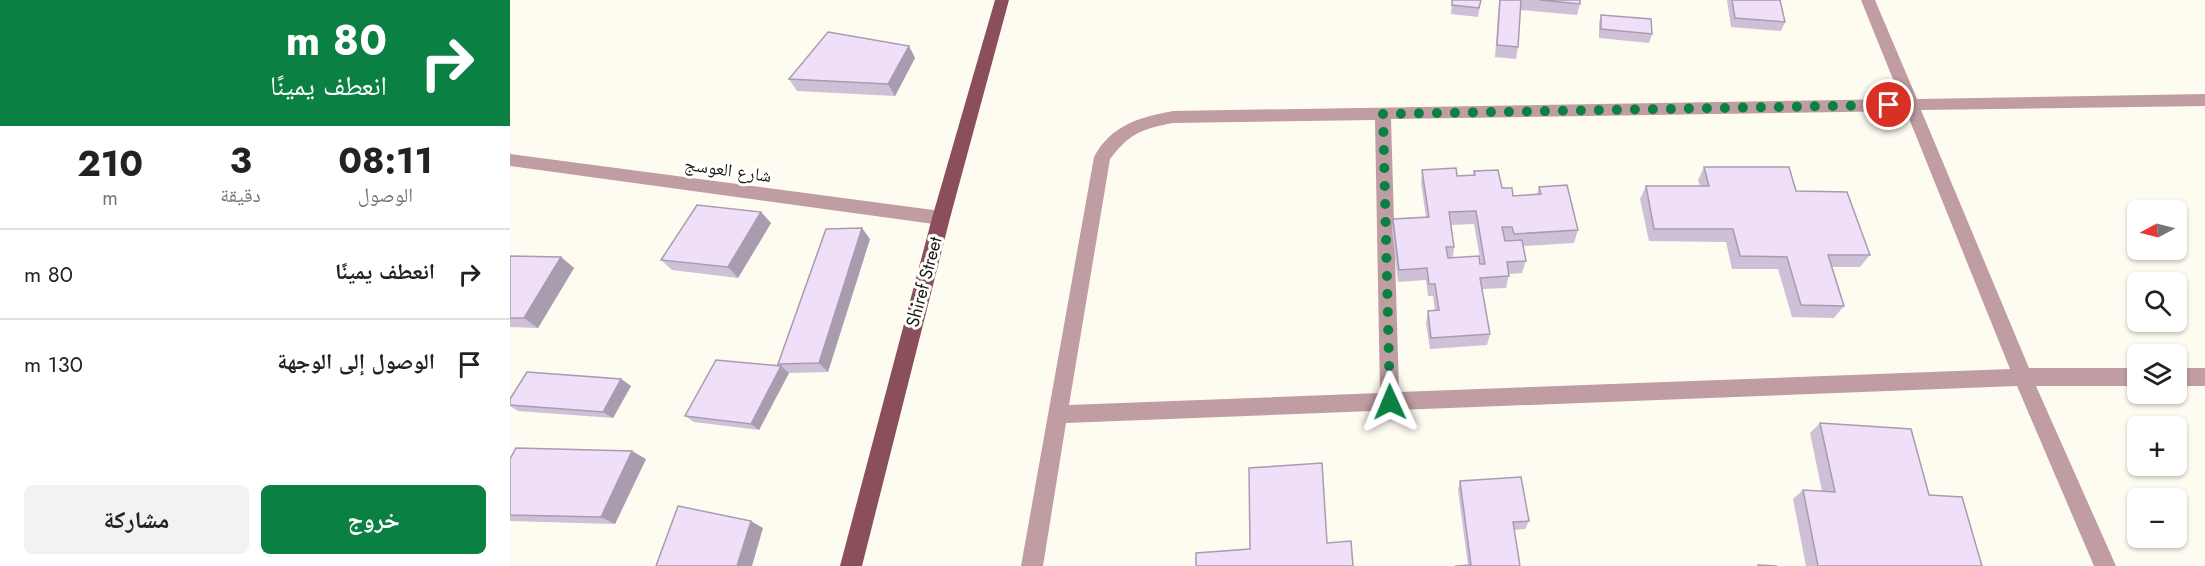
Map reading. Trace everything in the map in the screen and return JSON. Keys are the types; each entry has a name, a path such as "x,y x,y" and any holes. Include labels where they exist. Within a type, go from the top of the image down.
{"main road":[{"name":"Shiref Street","path":"851,566 941,218 1002,0"}],"street":[{"path":"1868,0 2023,377 2105,566"},
{"path":"1032,566 1102,157 1119,136 1135,124 1173,117 1912,105 2202,104"},
{"path":"1383,114 1390,402"},
{"name":"شارع العوسج","path":"510,160 941,218"},
{"path":"1058,414 2023,377 2127,377"},
{"path":"2187,377 2205,377"}],"building":[{"path":"1452,0 1481,0 1479,8 1452,5"},
{"path":"1500,0 1521,0 1518,47 1497,45"},
{"path":"1540,0 1580,0 1580,4"},
{"path":"1732,0 1780,0 1785,22 1735,18"},
{"path":"1601,15 1651,19 1652,34 1601,29"},
{"path":"828,32 909,46 888,84 789,79"},
{"path":"1704,167 1789,167 1796,191 1847,192 1870,255 1828,255 1844,306 1801,305 1787,257 1740,256 1733,229 1654,229 1646,186 1709,186"},
{"path":"1456,168 1457,176 1475,175 1474,171 1498,170 1502,188 1512,188 1513,196 1541,194 1539,187 1567,185 1578,230 1514,234 1512,227 1502,227 1505,241 1522,240 1526,261 1507,262 1509,276 1480,278 1490,334 1431,338 1428,311 1439,310 1435,284 1429,284 1427,268 1399,270 1393,219 1429,217 1422,170","holes":["1476,211 1485,264 1480,264 1479,256 1448,258 1446,247 1454,247 1449,212"]},
{"path":"697,205 761,212 728,267 661,260"},
{"path":"862,228 819,363 778,364 826,229"},
{"path":"510,256 561,257 524,318 510,318"},
{"path":"716,360 781,366 751,424 685,416"},
{"path":"527,372 621,379 603,412 510,405 510,399"},
{"path":"1820,423 1911,429 1929,495 1962,497 1982,566 1818,566 1803,490 1835,492"},
{"path":"516,448 632,451 601,517 510,515 510,459"},
{"path":"1322,463 1327,543 1351,541 1353,566 1196,566 1196,553 1250,549 1249,468"},
{"path":"1521,477 1529,521 1513,522 1520,566 1455,566 1471,565 1460,481"},
{"path":"678,506 751,521 737,566 656,566"}],"route":[{"path":"1390,402 1383,114 1889,105"}]}
